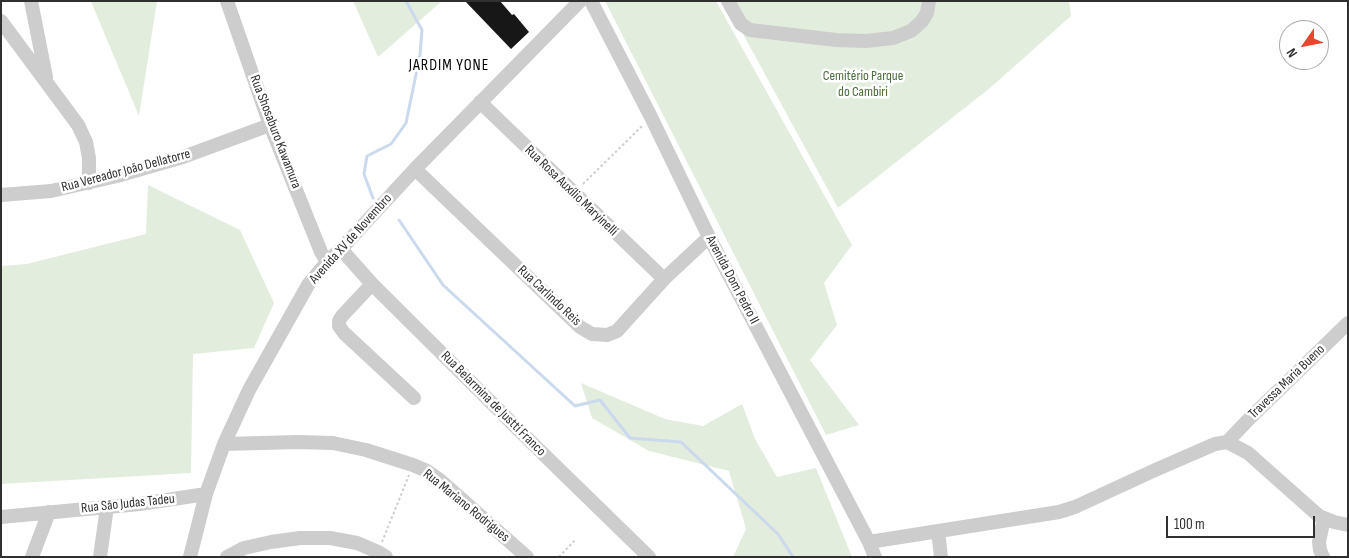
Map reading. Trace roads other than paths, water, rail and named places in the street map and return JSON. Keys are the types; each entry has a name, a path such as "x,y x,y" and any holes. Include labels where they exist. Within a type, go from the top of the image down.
{"street":[{"path":"31,1 47,81"},
{"name":"Rua Shosaburo Kawamura","path":"227,1 270,126 321,252 327,262"},
{"path":"728,1 741,24 750,30 762,33 866,41 893,38 911,31 922,21 927,13 929,1"},
{"path":"577,4 584,6 592,5"},
{"name":"Avenida XV de Novembro","path":"190,557 206,494 224,444 249,390 308,285 327,262 415,169 577,4"},
{"name":"Avenida Dom Pedro II","path":"592,5 651,117 709,238 869,542 875,557"},
{"path":"1,21 78,125 86,142 89,158 89,183"},
{"name":"Rua Rosa Auxílio Maryinelli","path":"480,102 664,279"},
{"name":"Rua Vereador João Dellatorre","path":"3,192 51,191 89,183 183,157 270,126"},
{"name":"Rua Carlindo Reis","path":"415,169 580,327 592,334 607,335 617,331 664,279 709,238"},
{"name":"Rua Belarmina de Justti Franco","path":"341,249 372,284 649,557"},
{"path":"372,284 342,316 339,326 344,333 414,398"},
{"name":"Travessa Maria Bueno","path":"1227,442 1348,323"},
{"path":"869,542 1059,512 1075,507 1215,444 1227,442 1264,466 1306,506 1324,518 1348,525"},
{"name":"Rua Mariano Rodrigues","path":"224,444 333,443 366,450 412,465 427,471 441,481 528,557"},
{"name":"Rua São Judas Tadeu","path":"1,517 107,507 206,494"},
{"path":"100,557 107,507"},
{"path":"32,557 49,512"},
{"path":"1323,557 1319,542 1324,518"},
{"path":"938,531 941,557"},
{"path":"227,557 244,548 300,538 330,538 357,543 382,554"}],"waterway":[{"path":"373,198 364,174 367,156 391,144 406,123 420,55 422,30 406,1"},
{"path":"399,220 443,285 575,406 600,400 630,438 681,442 778,534 793,557"}],"district":[{"name":"JARDIM YONE","path":"449,66"}],"park label":[{"name":"Cemitério Parque do Cambiri","path":"863,84"}]}
